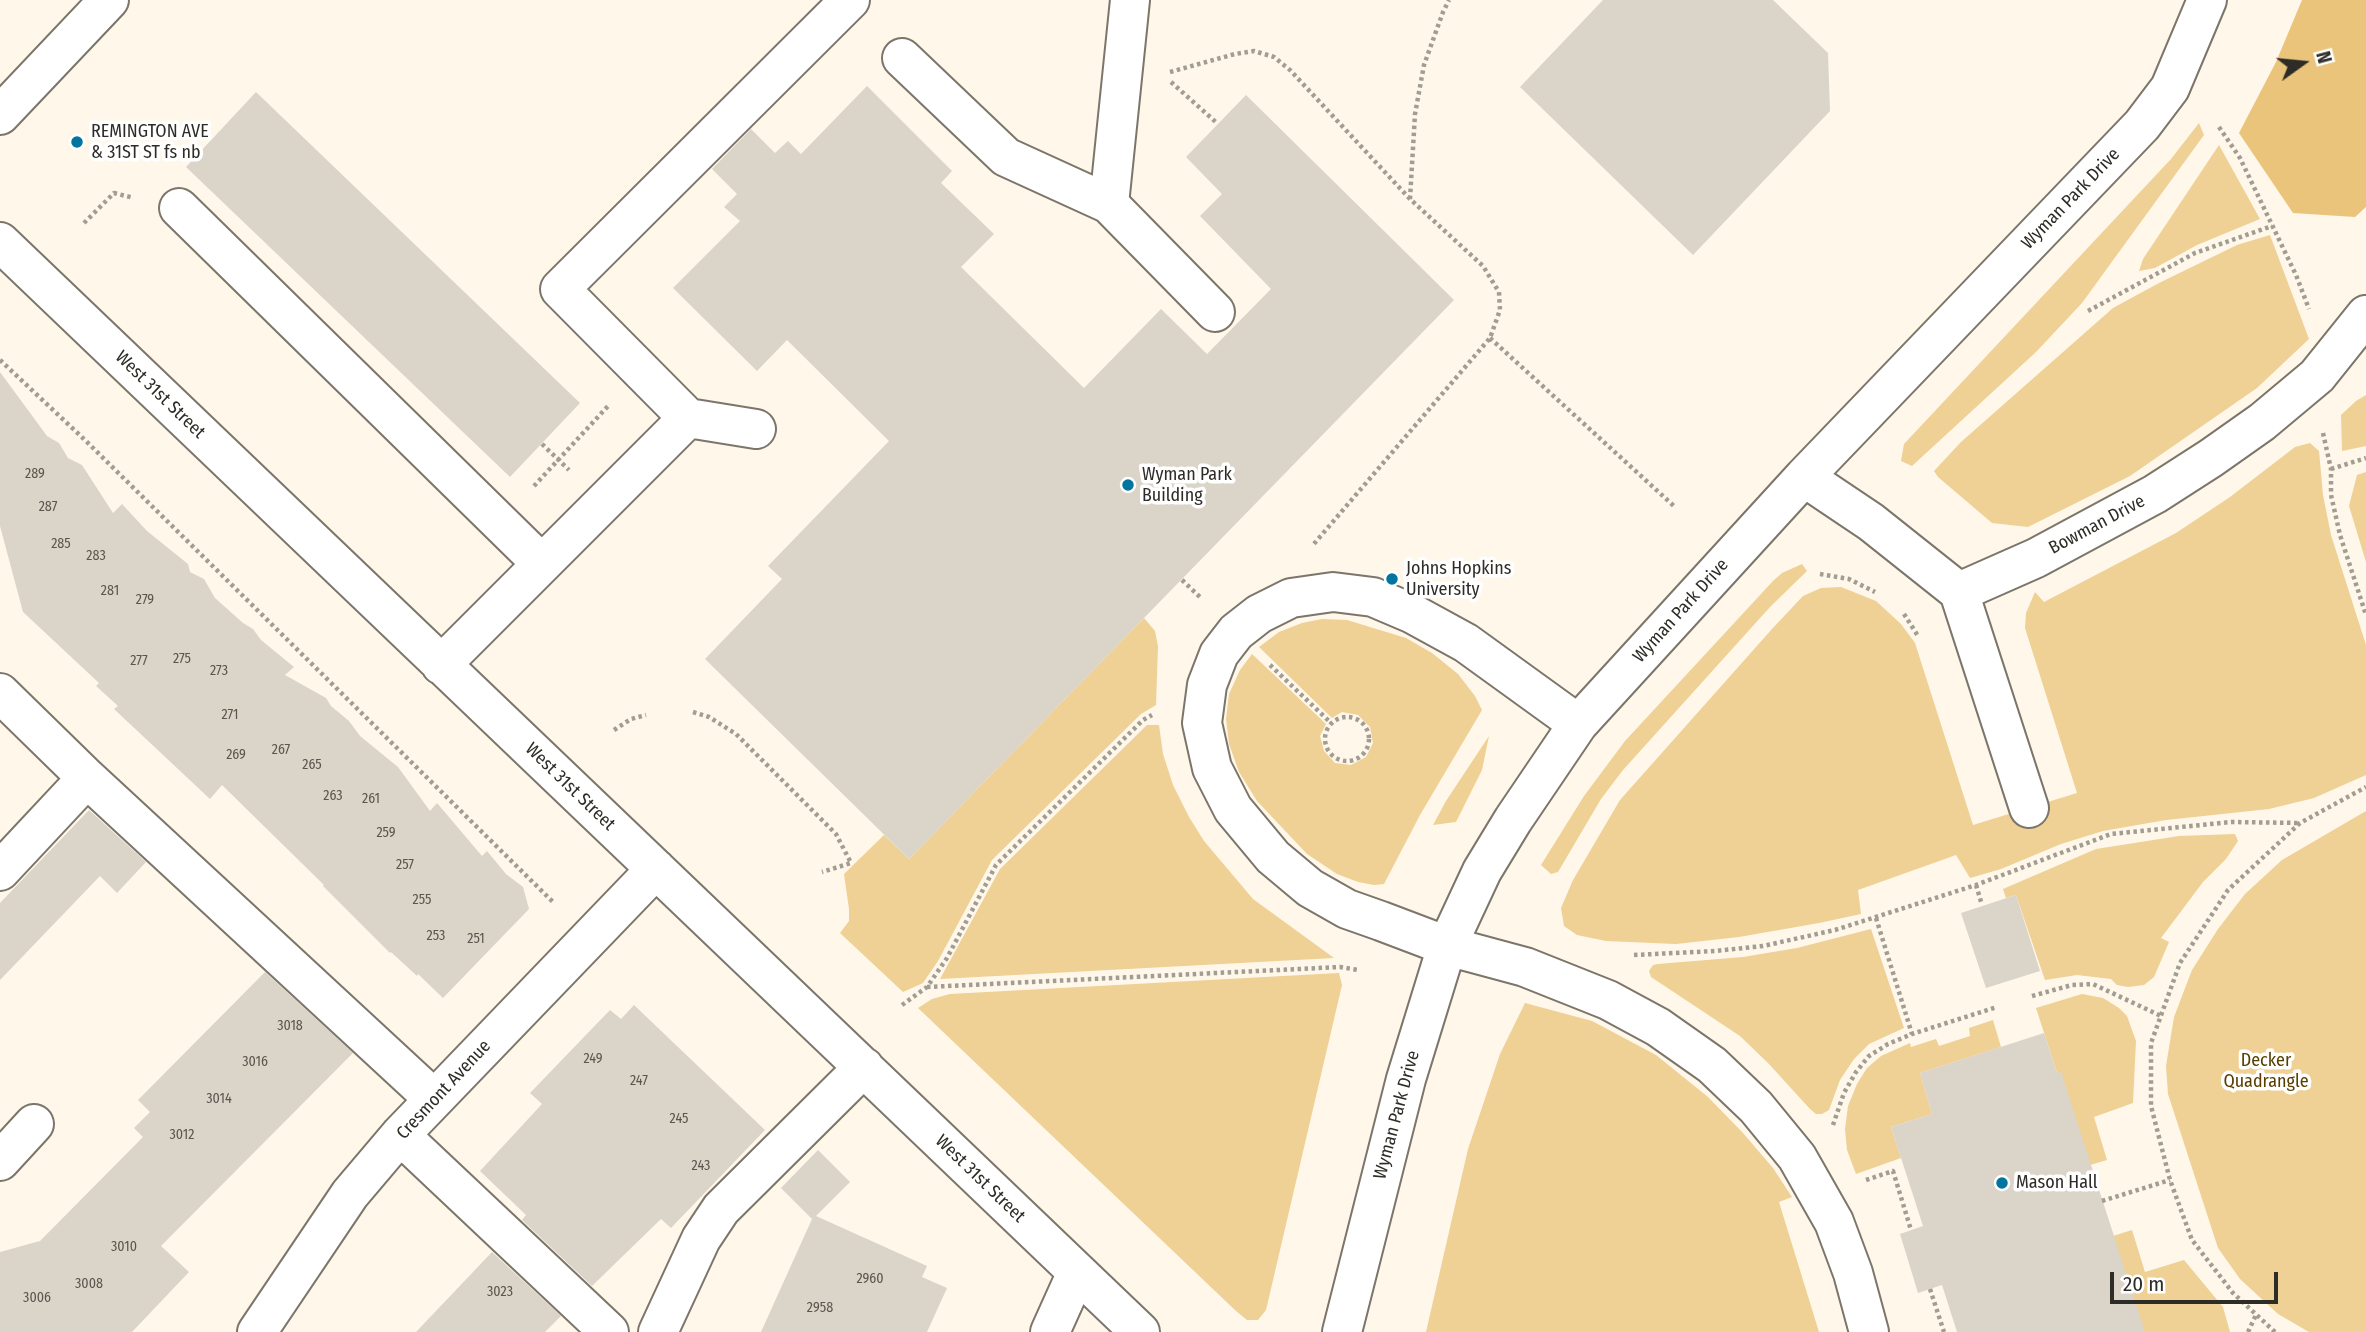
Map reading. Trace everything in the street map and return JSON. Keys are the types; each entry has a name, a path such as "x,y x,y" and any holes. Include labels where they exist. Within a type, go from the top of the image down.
{"street":[{"path":"0,115 109,0"},
{"path":"756,429 688,418 561,289 850,0"},
{"path":"1109,204 1130,0"},
{"name":"Wyman Park Drive","path":"1342,1332 1406,1079 1447,946 1492,853 1578,724 1804,477 2142,125 2170,88 2207,0"},
{"path":"902,58 1006,157 1109,204 1214,312"},
{"path":"179,208 542,564"},
{"name":"West 31st Street","path":"0,242 1140,1332"},
{"name":"Bowman Drive","path":"1959,592 2036,558 2155,494 2211,458 2262,422 2317,376 2366,315"},
{"path":"442,664 688,418"},
{"path":"1804,477 1871,522 1959,592 2029,808"},
{"path":"1578,724 1466,643 1413,614 1373,597 1333,592 1291,598 1251,620 1236,632 1219,654 1207,685 1202,723 1212,768 1233,809 1273,857 1310,888 1347,909 1447,946 1525,967 1608,1000 1658,1027 1712,1065 1756,1107 1797,1157 1834,1222 1853,1273 1869,1332"},
{"path":"0,693 87,778 434,1099"},
{"path":"0,871 87,778"},
{"name":"Cresmont Avenue","path":"257,1332 350,1194 400,1135 656,869"},
{"path":"658,1332 701,1239 721,1209 864,1068"},
{"path":"0,1161 34,1124"},
{"path":"400,1135 609,1332"},
{"path":"1050,1332 1077,1272"}],"path":[{"path":"1410,199 1415,114 1424,65 1449,0"},
{"path":"1218,124 1163,74 1254,51 1274,57 1290,70 1410,199 1483,266 1499,292 1500,310 1490,338 1312,546"},
{"path":"2219,127 2240,158 2296,275 2309,310"},
{"path":"84,223 114,193"},
{"path":"2088,311 2195,253 2272,226"},
{"path":"1490,338 1675,508"},
{"path":"0,360 86,441 559,908"},
{"path":"500,523 613,401"},
{"path":"2321,422 2331,469 2331,495 2340,535 2366,615"},
{"path":"2331,469 2366,458"},
{"path":"1820,574 1849,579 1878,594"},
{"path":"1895,607 1903,613 1920,639"},
{"path":"693,712 709,717 736,734 836,834 850,863 822,872"},
{"path":"902,1005 928,987 947,958 996,864 1143,720 1154,714 1163,715"},
{"path":"614,730 631,719 646,715"},
{"path":"1343,716 1357,718 1367,728 1370,743 1362,755 1351,762 1336,759 1326,749 1324,735 1330,722 1343,716"},
{"path":"2274,1332 2233,1293 2192,1240 2170,1180 2151,1107 2151,1043 2180,963 2228,890 2300,823 2366,788"},
{"path":"1629,956 1763,946 1835,930 1976,885 2111,834 2231,822 2300,823"},
{"path":"1976,885 1982,905"},
{"path":"1876,917 1912,1034"},
{"path":"928,987 1326,968 1358,970"},
{"path":"2032,996 2072,985 2093,985 2161,1016"},
{"path":"1797,1157 1828,1142 1844,1093 1856,1072 1870,1056 1888,1044 1912,1034 1997,1007"},
{"path":"1854,1184 1893,1171 1911,1230"},
{"path":"2102,1201 2170,1180"},
{"path":"1930,1289 1944,1332"},
{"path":"2248,1332 2256,1315"}],"green space":[{"path":"2199,123 2204,135 2082,303 2036,352 1912,466 1901,461 1904,444 2171,159"},
{"path":"2219,145 2260,219 2197,245 2155,268 2139,271 2143,259"},
{"path":"2270,235 2309,339 2257,388 2130,476 2028,527 1992,523 1938,477 1934,471 1961,442 2113,308 2237,245"},
{"path":"2366,395 2366,446 2342,451 2341,415"},
{"path":"2310,443 2319,451 2323,495 2331,535 2366,645 2366,775 2314,798 2269,809 2166,820 2103,831 1970,878 1956,855 1858,890 1861,914 1819,923 1739,937 1676,944 1606,941 1577,935 1564,926 1561,908 1573,880 1620,800 1803,596 1821,588 1841,587 1876,601 1901,624 1915,643 1973,825 2077,793 2025,628 2026,613 2035,592 2044,602 2176,533 2230,497 2295,447"},
{"path":"2366,472 2366,562 2349,506 2357,475"},
{"path":"1802,564 1807,571 1770,607 1623,770 1601,799 1558,872 1551,874 1541,865 1584,796 1625,741 1773,581 1782,573"},
{"path":"1144,618 1155,631 1158,646 1156,705 1141,714 992,860 938,961 923,983 903,992 840,933 849,921 844,874 884,835 909,859"},
{"path":"1322,619 1347,620 1406,638 1432,653 1458,674 1482,710 1420,815 1384,884 1358,882 1337,874 1307,854 1257,801 1239,772 1229,744 1226,719 1229,694 1240,670 1252,654 1326,724 1320,736 1324,751 1335,763 1351,765 1366,757 1373,743 1370,727 1358,715 1342,712 1332,718 1259,647 1279,632"},
{"path":"1147,725 1159,725 1163,754 1173,785 1204,841 1253,899 1334,958 940,979 1000,869"},
{"path":"1489,736 1482,770 1456,822 1433,825 1446,801"},
{"name":"Decker Quadrangle","path":"2366,811 2366,1332 2309,1332 2278,1314 2240,1279 2218,1248 2168,1094 2166,1066 2174,1017 2192,970 2218,929 2245,894 2282,860"},
{"path":"2235,834 2238,841 2226,859 2203,882 2161,938 2169,942 2154,977 2144,985 2128,987 2117,985 2111,979 2077,975 2045,980 2016,895 2006,898 2003,889 2096,849 2179,836"},
{"path":"1871,929 1904,1028 1869,1044 1854,1059 1840,1080 1829,1110 1822,1114 1816,1114 1810,1109 1740,1036 1651,977 1649,971 1653,965 1658,964 1743,957 1797,948"},
{"path":"1339,973 1342,985 1266,1310 1258,1320 1247,1320 1236,1311 918,1008 932,999 950,994"},
{"path":"2082,994 2103,998 2119,1008 2127,1016 2136,1041 2133,1103 2094,1117 2107,1160 2090,1165 2061,1073 2057,1073 2036,1008"},
{"path":"1525,1003 1592,1021 1656,1055 1708,1097 1743,1133 1773,1168 1792,1197 1779,1202 1819,1332 1426,1332 1468,1149 1500,1054"},
{"path":"1993,1020 2001,1047 1920,1073 1932,1114 1891,1127 1901,1158 1856,1174 1847,1150 1845,1129 1848,1106 1867,1068 1881,1056 1910,1043 1911,1047 1936,1039 1939,1046 1970,1036 1969,1028"},
{"path":"2132,1230 2145,1272 2184,1260 2223,1307 2230,1332 2140,1332 2113,1236"}],"shaded area":[{"path":"2302,0 2366,0 2366,207 2355,217 2293,213 2239,133 2276,62"}],"building":[{"path":"1603,0 1773,0 1828,53 1830,111 1693,255 1520,87"},
{"name":"Wyman Park Building","path":"867,86 952,171 941,183 994,234 961,267 1084,388 1161,309 1207,354 1271,289 1200,216 1222,194 1186,157 1246,95 1454,300 909,859 705,659 782,579 768,566 889,441 787,340 757,371 673,288 740,221 724,207 737,194 712,169 751,129 775,153 788,141 801,154"},
{"path":"256,92 580,403 510,477 186,167"},
{"path":"0,372 47,436 59,443 68,458 82,465 113,513 122,504 147,531 188,564 190,572 204,579 215,598 294,667 285,675 326,698 360,736 398,767 430,811 437,803 482,856 487,851 506,874 523,887 529,909 443,998 418,974 417,976 390,953 222,785 210,799 114,709 118,706 96,686 99,683 23,612 0,526"},
{"path":"89,810 146,862 117,893 100,876 0,980 0,903"},
{"path":"2016,895 2040,971 1986,988 1961,913"},
{"path":"265,972 353,1053 161,1246 189,1272 132,1332 0,1332 0,1252 40,1241 143,1137 134,1128 150,1112 138,1100"},
{"path":"634,1005 765,1130 671,1228 661,1219 592,1286 522,1220 526,1215 480,1171 542,1104 530,1093 610,1010 621,1019"},
{"name":"Mason Hall","path":"2044,1033 2057,1073 2061,1072 2145,1332 1957,1332 1942,1285 1918,1293 1900,1234 1923,1226 1891,1127 1932,1114 1920,1073"},
{"path":"818,1150 850,1182 816,1216 927,1266 922,1277 947,1288 927,1332 761,1332 812,1219 781,1188"},
{"path":"492,1252 561,1316 545,1332 416,1332"}],"place":[{"name":"REMINGTON AVE & 31ST ST fs nb","path":"77,142"},
{"name":"Wyman Park Building","path":"1128,485"},
{"name":"Johns Hopkins University","path":"1392,579"},
{"name":"Mason Hall","path":"2002,1183"}]}
